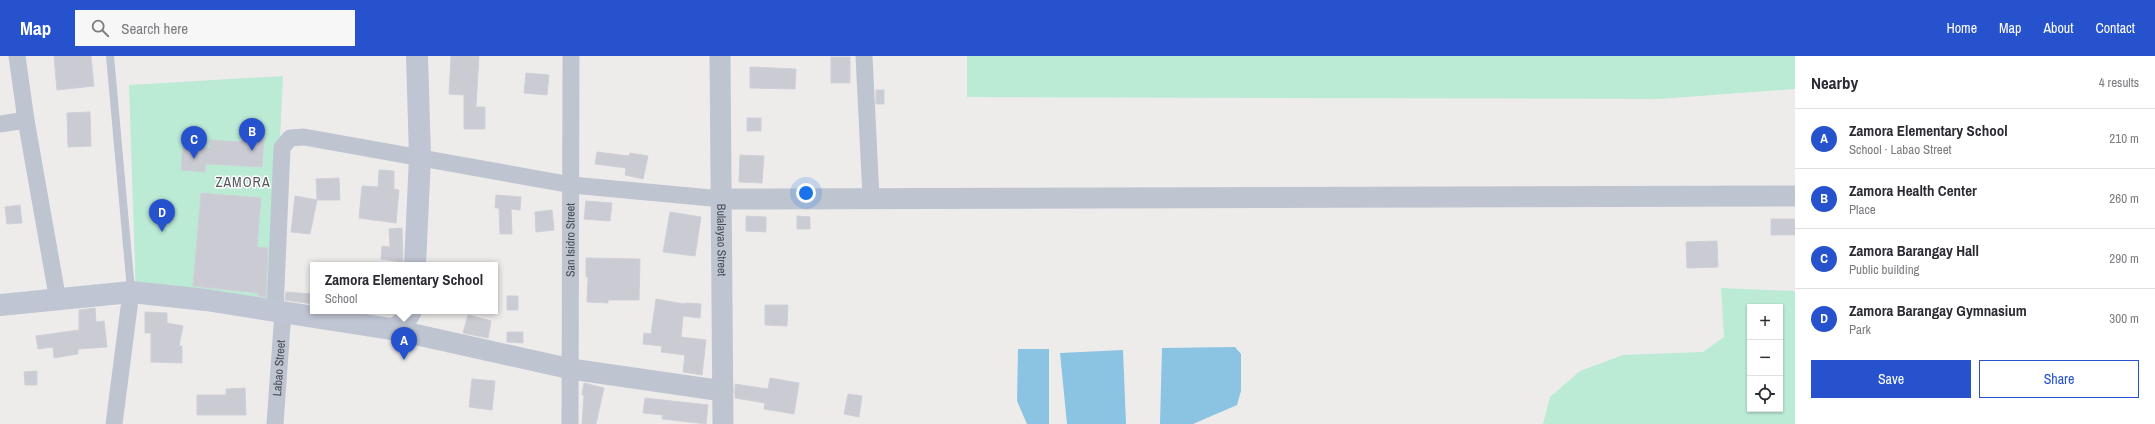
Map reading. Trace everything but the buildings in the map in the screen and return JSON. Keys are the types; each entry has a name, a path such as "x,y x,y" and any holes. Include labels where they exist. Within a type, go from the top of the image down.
{"main road":[{"path":"415,262 420,157 417,56"},
{"path":"0,305 131,292 206,300 392,329 398,327 406,320 409,314"}],"street":[{"path":"17,56 26,120 58,300"},
{"name":"San Isidro Street","path":"570,424 572,185 571,56"},
{"name":"Bulalayao Street","path":"720,56 723,424"},
{"path":"864,56 871,197"},
{"path":"0,124 26,120"},
{"name":"Labao Street","path":"275,424 282,148 286,141 290,138 304,137 572,185 722,199"},
{"path":"722,199 871,197 1795,196"},
{"path":"114,424 131,292"},
{"path":"392,329 571,369 723,391"}],"lane":[{"path":"110,56 131,292"}],"green space":[{"path":"967,56 1795,56 1795,89 1659,99 967,97"},
{"path":"283,76 272,308 136,297 129,85"},
{"path":"1721,288 1795,291 1795,424 1543,424 1550,397 1580,371 1623,355 1703,352 1724,337"}],"water":[{"path":"1235,347 1241,354 1241,391 1237,405 1193,424 1160,424 1162,348"},
{"path":"1018,349 1049,349 1049,424 1027,424 1017,401"},
{"path":"1123,350 1126,424 1067,424 1060,353"}],"place":[{"name":"Zamora Health Center","path":"252,151"},
{"name":"Zamora Barangay Hall","path":"194,159"},
{"name":"Zamora Barangay Gymnasium","path":"162,232"},
{"name":"Zamora Elementary School","path":"404,360"}],"district":[{"name":"ZAMORA","path":"243,182"}]}
